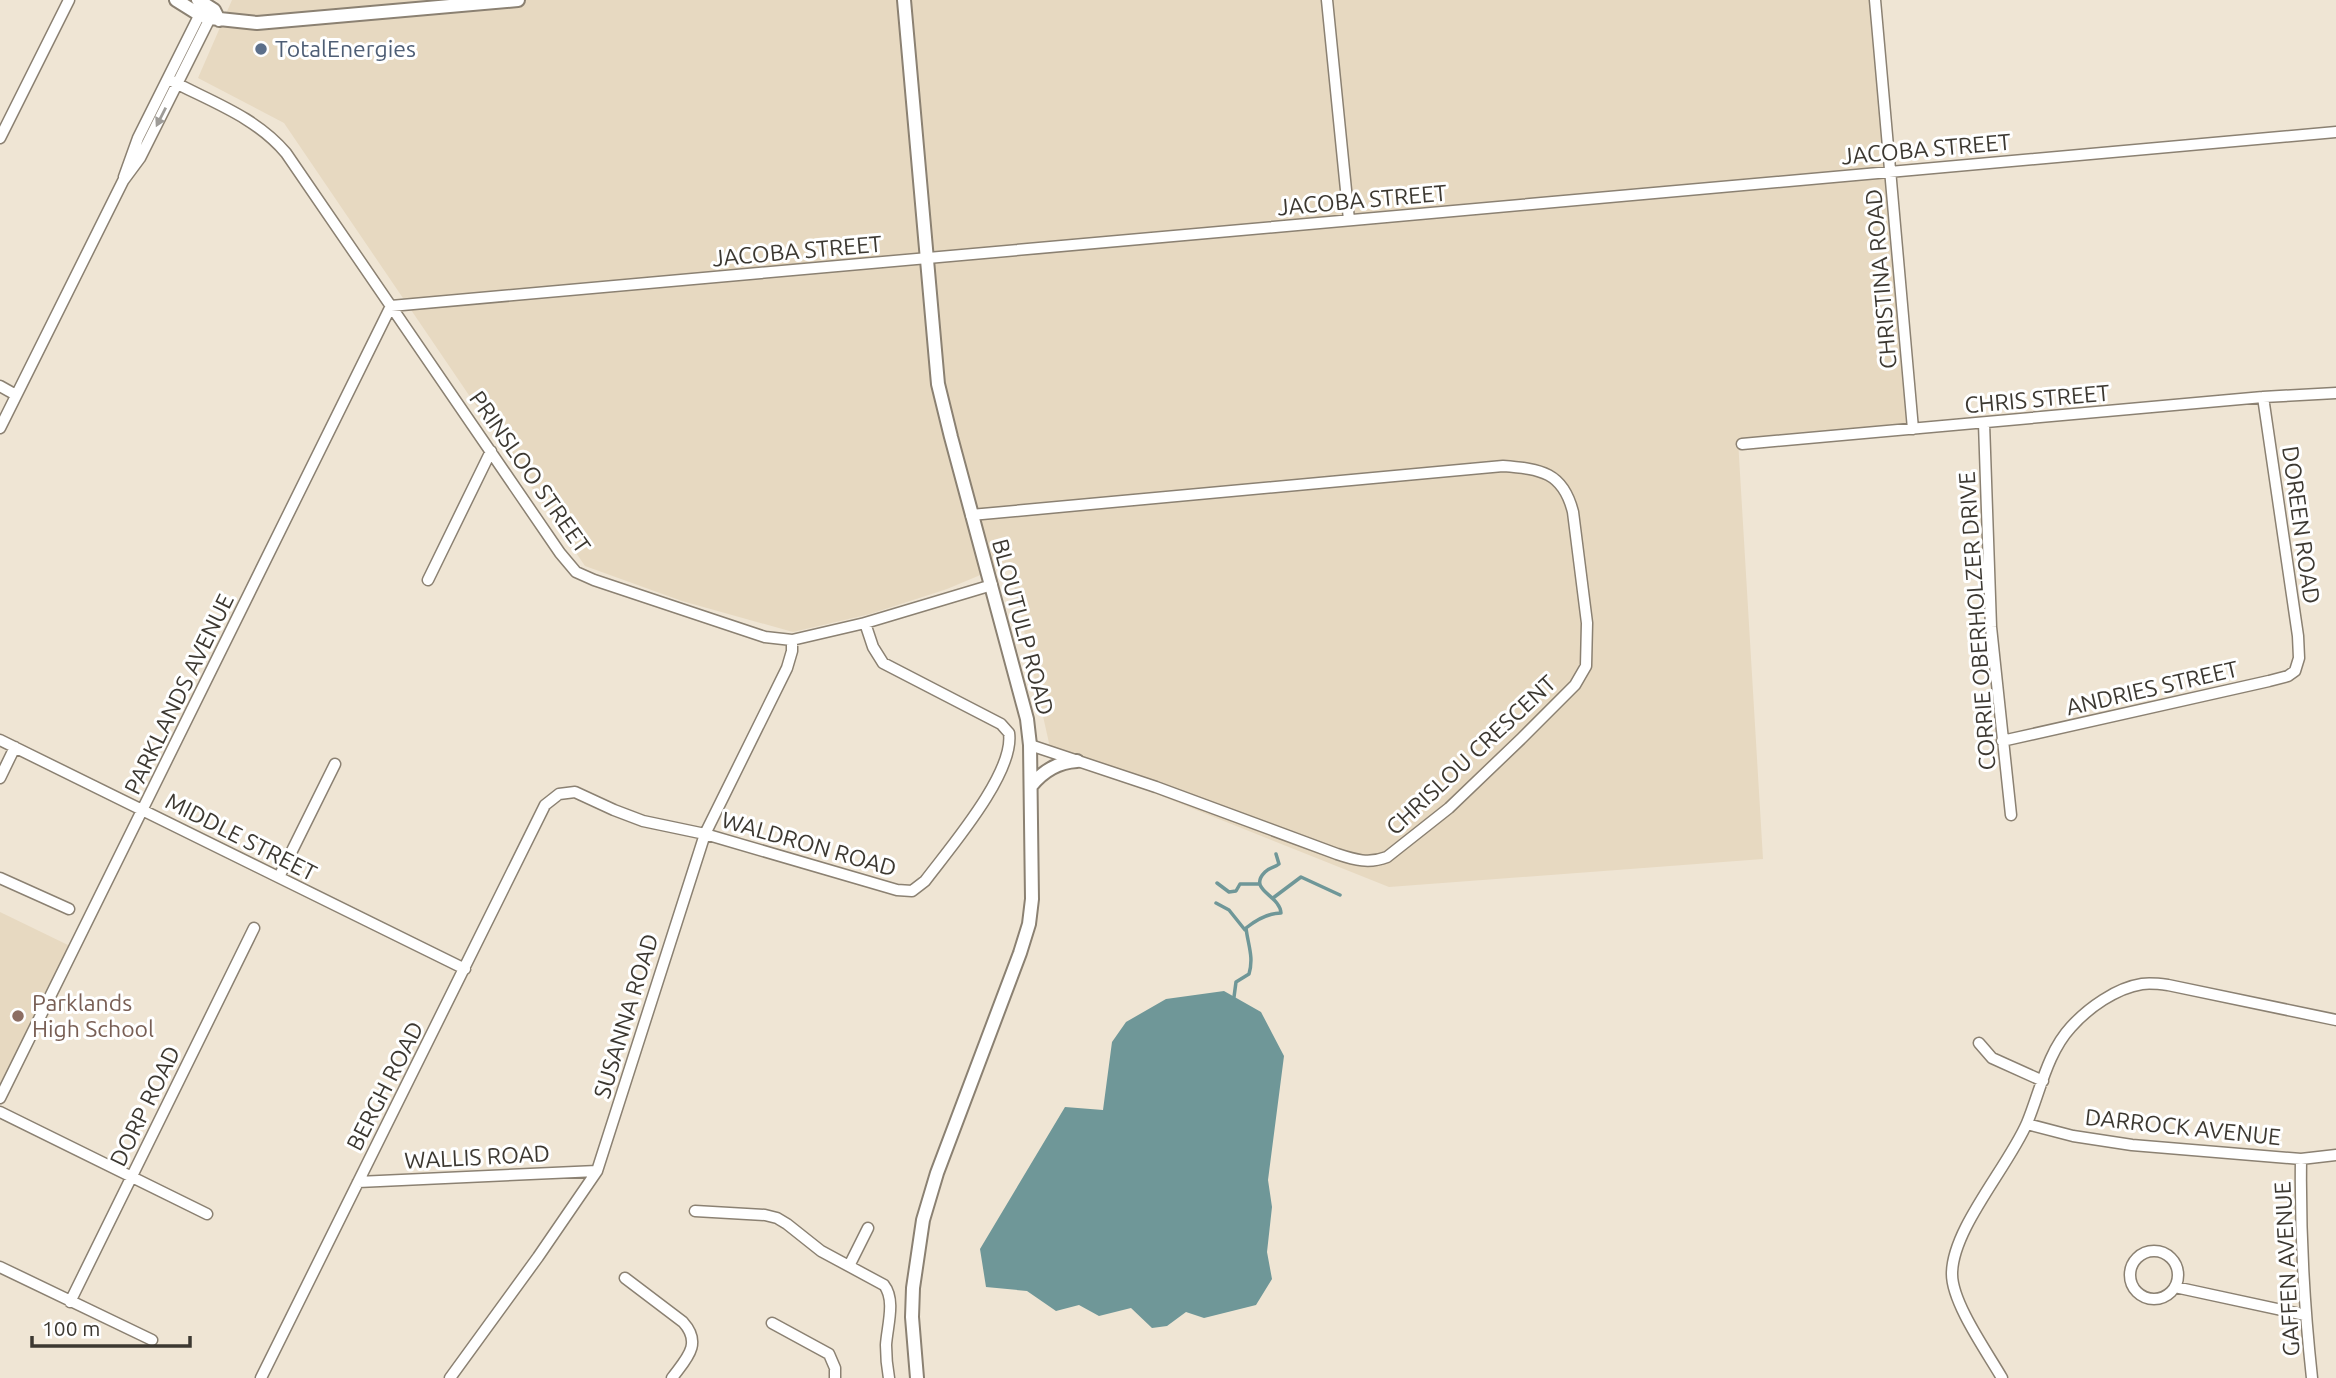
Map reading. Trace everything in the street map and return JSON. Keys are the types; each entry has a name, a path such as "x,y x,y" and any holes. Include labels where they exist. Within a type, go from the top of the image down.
{"street":[{"path":"0,138 68,0"},
{"path":"176,0 208,11 268,23 518,0"},
{"name":"BLOUTULP ROAD","path":"904,0 926,259 941,396 971,515 1025,706 1031,786 1032,899 1029,924 937,1173 923,1220 912,1317 917,1378"},
{"path":"1327,0 1349,220"},
{"name":"CHRISTINA ROAD","path":"1875,0 1913,429"},
{"path":"0,428 123,181 140,158 172,82 208,11"},
{"name":"PRINSLOO STREET","path":"172,82 253,123 275,139 560,553 576,572 765,637 792,640 865,623 992,585"},
{"name":"JACOBA STREET","path":"391,306 2336,132"},
{"name":"PARKLANDS AVENUE","path":"0,1098 391,306"},
{"path":"0,386 16,395"},
{"name":"CHRIS STREET","path":"1742,444 2263,397 2336,393"},
{"name":"DOREEN ROAD","path":"2263,397 2286,546 2299,658"},
{"name":"CORRIE OBERHOLZER DRIVE","path":"1984,423 1992,627 2011,815"},
{"path":"428,580 491,451"},
{"name":"CHRISLOU CRESCENT","path":"971,515 1503,466 1549,474 1569,495 1587,623 1586,666 1575,685 1522,738 1449,808 1387,857 1375,862 1349,858 1156,787 1030,745"},
{"name":"WALDRON ROAD","path":"542,811 554,796 575,792 631,817 705,834 897,890 912,891 925,881 975,814 1007,755 1010,739 1006,728 883,663 873,647 865,623"},
{"name":"SUSANNA ROAD","path":"450,1378 597,1171 705,834 787,668 792,640"},
{"name":"ANDRIES STREET","path":"2002,741 2288,676 2295,671 2299,658"},
{"name":"MIDDLE STREET","path":"0,740 465,969"},
{"path":"0,778 15,747"},
{"path":"1031,786 1055,766 1077,761"},
{"path":"279,877 335,764"},
{"name":"BERGH ROAD","path":"261,1378 542,811"},
{"path":"0,878 69,909"},
{"name":"DORP ROAD","path":"70,1302 254,928"},
{"path":"2002,1378 1958,1300 1953,1289 1951,1270 1959,1241 2027,1124 2059,1042 2082,1016 2121,989 2144,984 2168,985 2336,1020"},
{"path":"1979,1043 1992,1058 2043,1081"},
{"path":"0,1112 207,1214"},
{"name":"DARROCK AVENUE","path":"2027,1124 2073,1136 2132,1144 2301,1159 2336,1155"},
{"name":"GAFFEN AVENUE","path":"2301,1159 2300,1219 2305,1315 2312,1378"},
{"name":"WALLIS ROAD","path":"358,1182 597,1171"},
{"path":"695,1211 777,1218 821,1251 887,1289 890,1303 886,1364 889,1378"},
{"path":"849,1266 868,1228"},
{"path":"2153,1251 2165,1254 2177,1269 2175,1287 2161,1298 2143,1297 2131,1282 2130,1270 2141,1255 2153,1251"},
{"path":"0,1267 152,1340"},
{"path":"625,1278 690,1329 693,1345 688,1357 671,1378"},
{"path":"2175,1287 2305,1315"},
{"path":"772,1322 829,1354 835,1368 835,1378"}],"shaded area":[{"path":"232,0 1876,0 1907,423 1738,440 1763,859 1389,887 1051,752 1009,563 947,589 870,614 793,632 682,601 585,566 284,123 198,78"},
{"name":"Parklands High School","path":"0,912 70,946 0,1087"}],"water":[{"path":"1224,991 1261,1012 1284,1056 1268,1180 1272,1207 1267,1252 1272,1279 1256,1305 1204,1318 1186,1312 1167,1326 1152,1328 1131,1308 1099,1316 1079,1305 1056,1311 1027,1291 986,1287 980,1249 1065,1107 1103,1110 1112,1042 1126,1022 1166,999"}],"waterway":[{"path":"1234,997 1236,982 1249,974 1251,956 1246,928 1262,917 1281,913 1276,902 1260,883 1265,872 1279,864 1276,854"},
{"path":"1273,898 1301,877 1340,895"},
{"path":"1217,883 1229,892 1236,891 1240,884 1260,884"},
{"path":"1216,903 1229,910 1245,930"}],"place":[{"name":"TotalEnergies","path":"261,49"},
{"name":"Parklands High School","path":"18,1016"}]}
